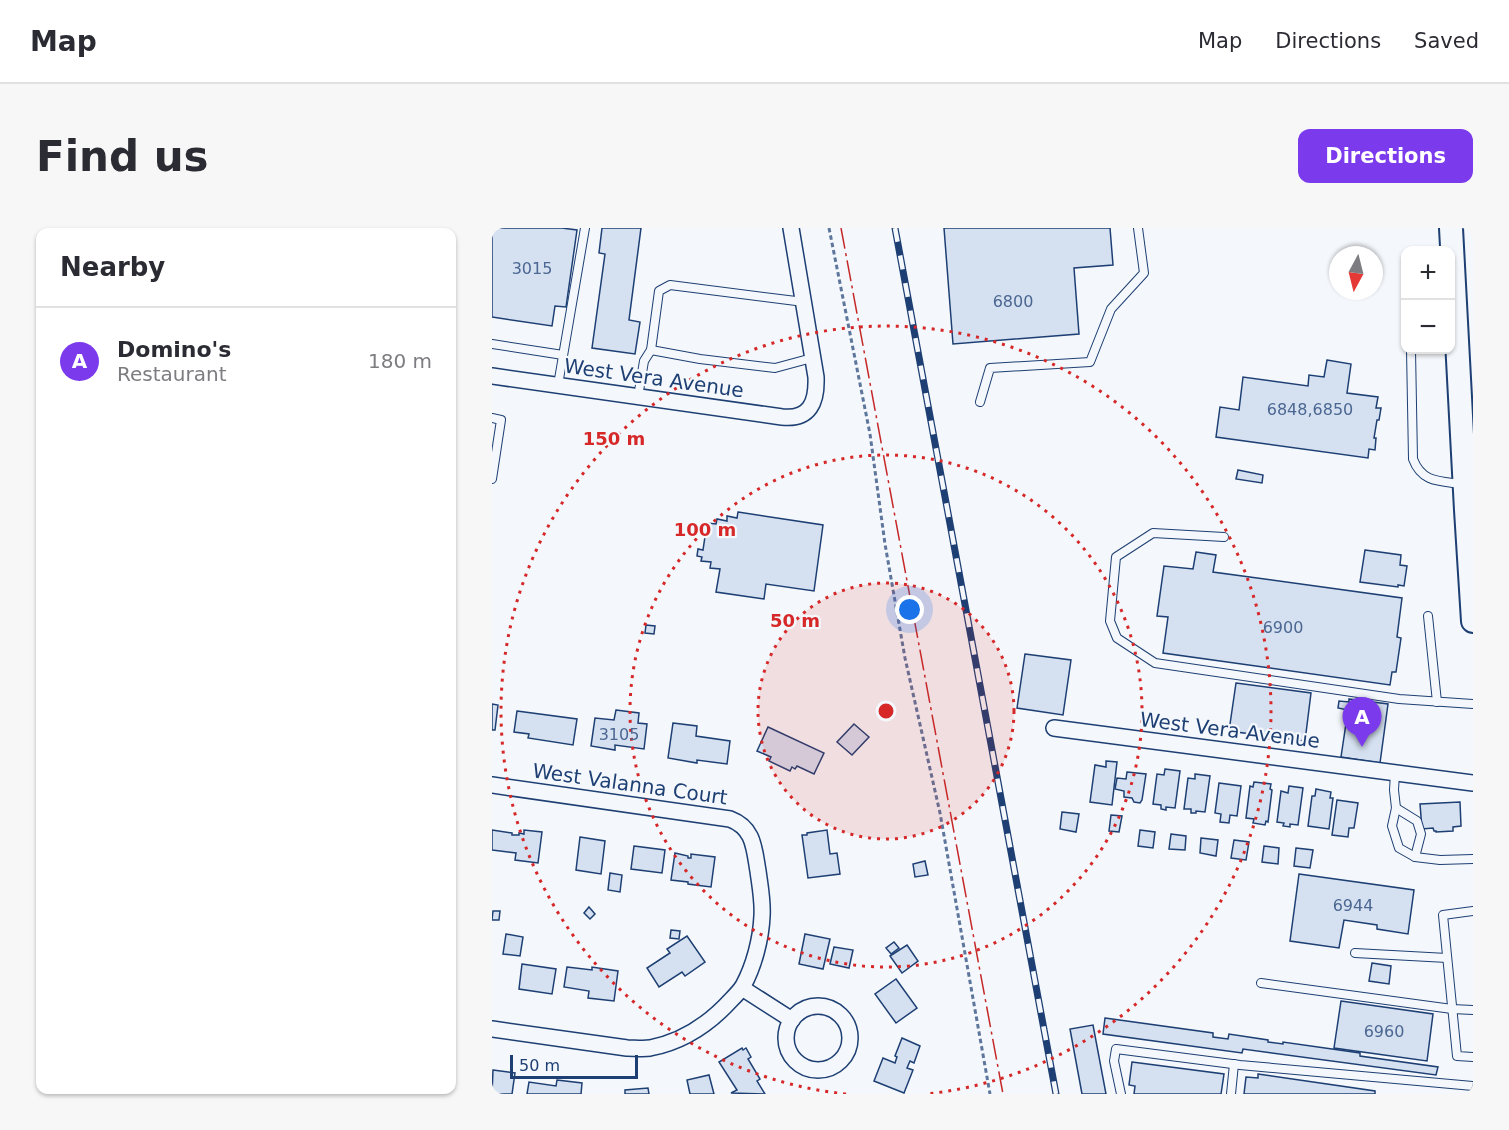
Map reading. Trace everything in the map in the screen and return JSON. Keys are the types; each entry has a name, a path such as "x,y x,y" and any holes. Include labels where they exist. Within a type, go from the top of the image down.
{"main road":[{"path":"1451,228 1453,300"},
{"path":"1455,348 1464,485 1469,511 1473,621"}],"street":[{"path":"791,228 812,358"},
{"name":"West Vera Avenue","path":"492,376 789,418 808,411 813,403 816,377 812,358"},
{"name":"West Vera Avenue","path":"1054,728 1473,783"},
{"name":"West Valanna Court","path":"492,785 739,822 752,840 762,902 759,938 742,988"},
{"path":"492,1029 627,1048 650,1048 673,1041 697,1029 718,1014 742,988 792,1020"},
{"path":"809,1008 830,1009 846,1023 849,1044 846,1054 840,1062 821,1070 811,1070 801,1065 793,1059 786,1040 787,1029 792,1020 800,1012 809,1008"}],"lane":[{"path":"558,385 585,228"},
{"path":"980,402 990,368 1090,362 1111,309 1144,273 1138,228"},
{"path":"638,397 644,361 651,350 659,291 670,285 804,302"},
{"path":"492,344 563,355"},
{"path":"651,350 700,359 775,368 812,358"},
{"path":"1411,354 1413,459 1416,467 1422,475 1431,479 1464,485"},
{"path":"492,418 501,420 492,479"},
{"path":"1224,537 1153,533 1116,557 1110,621 1117,638 1155,663 1399,699 1473,704"},
{"path":"1428,616 1437,702"},
{"path":"1395,772 1395,808 1392,826 1400,848 1415,857 1440,860 1473,859"},
{"path":"1395,808 1417,821 1421,834 1415,857"},
{"path":"1473,911 1443,915 1457,1056 1473,1058"},
{"path":"1355,953 1447,958"},
{"path":"1261,983 1473,1010"},
{"path":"1122,1094 1114,1060 1116,1049 1234,1064 1473,1086"},
{"path":"1231,1094 1234,1064"}],"path":[{"path":"829,228 870,434 885,544 905,658 940,813 990,1094"}],"building":[{"path":"492,228 577,230 566,307 555,306 552,326 492,317"},
{"path":"602,228 641,228 629,320 640,322 635,354 592,348 605,254 599,253"},
{"path":"944,228 1110,228 1113,265 1074,268 1079,334 953,344"},
{"path":"1327,360 1351,364 1347,393 1378,397 1376,408 1381,408 1374,438 1376,438 1375,450 1369,449 1368,458 1216,437 1220,407 1239,410 1243,377 1308,386 1309,375 1324,377"},
{"path":"1238,470 1263,475 1262,483 1236,479"},
{"path":"738,512 823,525 814,591 766,584 764,599 716,592 720,569 710,568 711,562 701,561 702,557 697,556 698,549 703,550 707,523 716,524 717,519 727,521 727,516 737,518"},
{"path":"1365,550 1401,555 1400,565 1407,566 1404,586 1360,582"},
{"path":"1196,552 1216,555 1213,572 1402,598 1397,637 1401,638 1396,672 1392,672 1390,685 1163,653 1168,617 1157,616 1164,566 1193,569"},
{"path":"646,625 655,626 654,634 645,633"},
{"path":"1025,654 1071,660 1063,715 1017,708"},
{"path":"1236,683 1311,693 1305,741 1229,731"},
{"path":"1349,699 1388,704 1380,763 1341,757 1348,710 1338,708 1339,701 1349,702"},
{"path":"492,704 498,705 495,730 492,730"},
{"path":"616,710 639,713 638,723 647,724 644,749 615,745 615,750 591,746 595,718 614,720"},
{"path":"517,711 577,719 573,745 528,738 529,734 514,732"},
{"path":"673,723 697,726 696,736 730,741 727,764 697,760 697,763 668,758"},
{"path":"854,724 869,737 852,755 837,742"},
{"path":"768,727 824,753 814,774 797,766 795,769 792,767 790,771 769,761 771,757 757,751"},
{"path":"1106,761 1117,762 1112,805 1090,802 1095,765 1106,767"},
{"path":"1165,769 1180,771 1175,808 1166,807 1166,810 1161,809 1161,805 1153,804 1157,774 1164,775"},
{"path":"1127,772 1146,774 1140,803 1134,802 1132,798 1124,797 1124,791 1115,789 1117,778 1126,779"},
{"path":"1195,774 1210,776 1205,812 1191,813 1191,809 1184,809 1188,778 1195,779"},
{"path":"1254,782 1271,784 1268,822 1266,821 1265,825 1253,823 1254,819 1246,818 1250,786 1253,787"},
{"path":"1219,783 1241,786 1237,816 1230,815 1229,823 1220,822 1221,814 1215,813"},
{"path":"1289,786 1303,788 1298,825 1290,824 1290,827 1277,822 1281,791 1288,793"},
{"path":"1316,789 1331,792 1330,798 1333,798 1329,829 1308,826 1312,796 1315,796"},
{"path":"1337,800 1358,803 1354,828 1349,828 1348,837 1332,835"},
{"path":"1460,802 1461,826 1453,827 1453,831 1436,832 1433,828 1422,829 1420,804"},
{"path":"1062,812 1079,814 1076,832 1060,829"},
{"path":"1111,815 1122,816 1119,832 1109,831"},
{"path":"492,830 512,833 512,835 524,834 524,830 542,832 538,863 515,860 516,853 492,850"},
{"path":"827,830 830,854 837,853 840,874 808,878 802,835"},
{"path":"1140,830 1155,832 1153,848 1138,846"},
{"path":"1171,834 1186,836 1185,850 1169,849"},
{"path":"580,837 605,841 601,874 576,870"},
{"path":"1201,838 1218,840 1216,856 1200,853"},
{"path":"1234,840 1249,842 1246,860 1231,858"},
{"path":"634,846 665,850 662,873 631,869"},
{"path":"1264,846 1279,848 1278,864 1262,862"},
{"path":"1296,848 1313,850 1310,868 1294,866"},
{"path":"675,853 688,856 688,858 691,858 691,854 715,857 711,887 671,880"},
{"path":"925,861 928,875 915,877 913,864"},
{"path":"610,873 622,875 620,892 608,890"},
{"path":"1299,874 1414,890 1408,934 1377,929 1377,925 1344,920 1339,948 1290,941"},
{"path":"589,907 595,914 590,919 584,913"},
{"path":"493,911 500,911 499,920 492,920"},
{"path":"671,930 680,931 679,939 670,938"},
{"path":"506,934 523,937 520,956 503,954"},
{"path":"805,934 830,939 823,969 799,964"},
{"path":"687,936 705,962 685,976 682,972 659,987 647,968 670,953 667,949"},
{"path":"894,942 899,948 891,954 886,948"},
{"path":"907,945 918,961 902,973 890,956"},
{"path":"834,947 853,950 849,968 830,964"},
{"path":"1372,963 1391,966 1389,984 1369,981"},
{"path":"522,964 556,969 552,994 519,989"},
{"path":"567,967 592,970 592,967 618,971 614,1001 588,998 589,991 564,987"},
{"path":"896,979 917,1008 896,1023 875,994"},
{"path":"1341,1001 1433,1014 1427,1061 1334,1048"},
{"path":"1105,1018 1213,1033 1213,1037 1228,1039 1229,1034 1268,1040 1268,1042 1360,1053 1360,1056 1438,1067 1436,1075 1243,1049 1242,1053 1103,1034"},
{"path":"1093,1025 1106,1094 1082,1094 1070,1029"},
{"path":"902,1038 920,1046 914,1063 910,1061 907,1068 913,1070 904,1093 874,1081 883,1058 895,1063 897,1057 895,1056"},
{"path":"742,1048 743,1050 746,1048 751,1057 748,1059 760,1079 757,1081 765,1094 731,1093 737,1090 719,1062"},
{"path":"1132,1062 1224,1074 1221,1094 1134,1094 1135,1086 1129,1085"},
{"path":"493,1070 515,1073 512,1094 492,1094"},
{"path":"1258,1074 1375,1091 1375,1094 1244,1094 1246,1077 1258,1078"},
{"path":"709,1075 714,1094 690,1094 687,1080"},
{"path":"557,1080 582,1083 581,1094 527,1094 529,1082 556,1086"},
{"path":"648,1088 649,1094 625,1094 625,1090"}],"railway":[{"path":"895,228 1056,1094"}],"power":[{"path":"841,228 1003,1094"}],"place":[{"name":"Domino's","path":"1362,747"}]}
